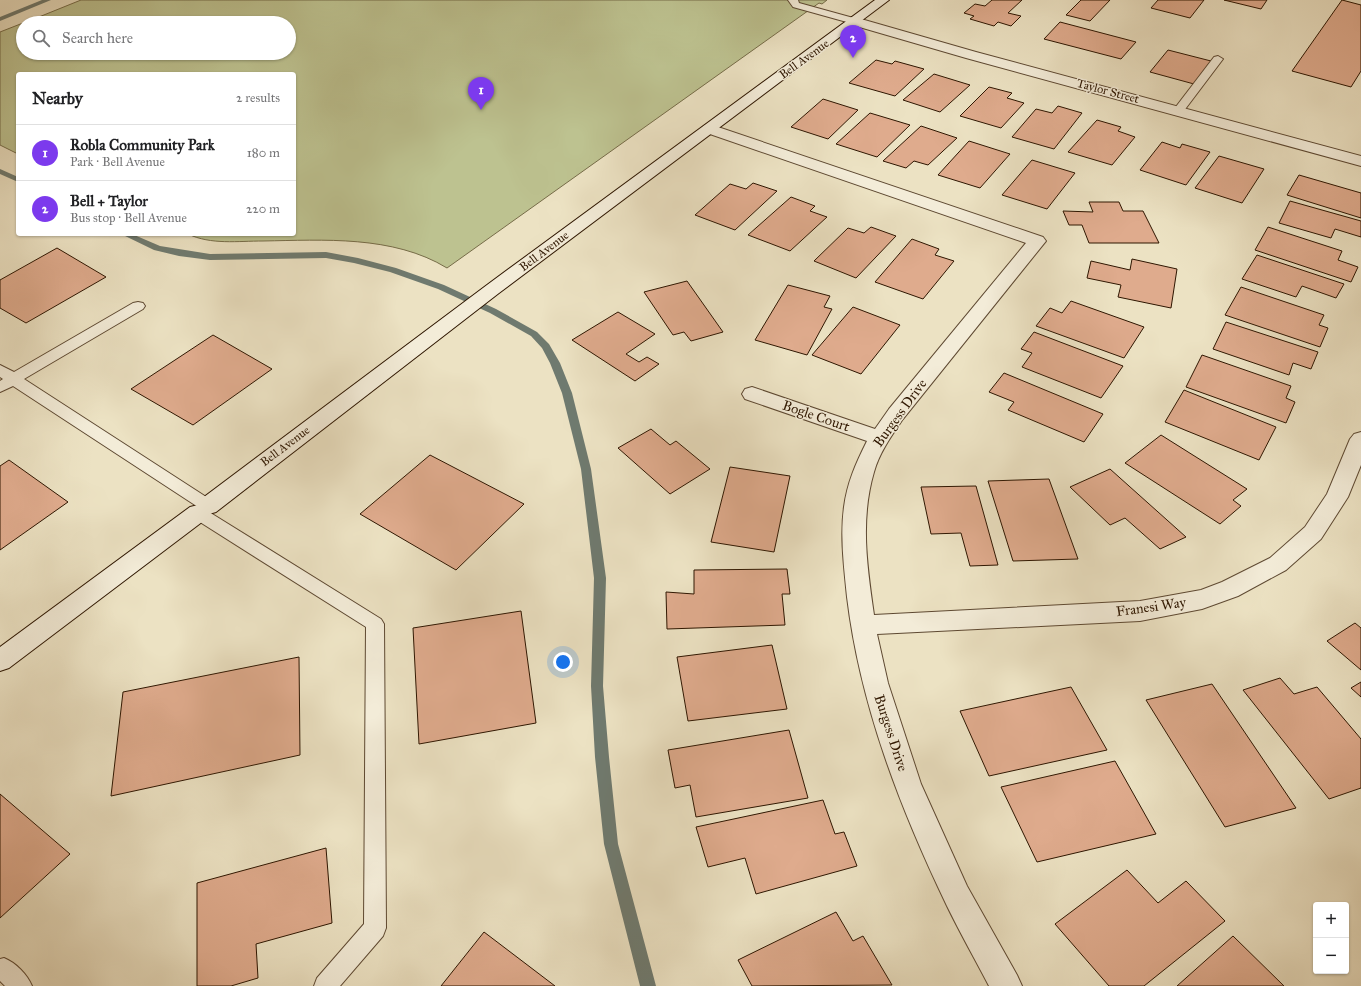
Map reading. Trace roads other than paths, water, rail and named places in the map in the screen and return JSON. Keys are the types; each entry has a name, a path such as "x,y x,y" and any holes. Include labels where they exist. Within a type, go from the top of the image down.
{"street":[{"name":"Bell Avenue","path":"0,661 203,509 440,328 883,0"},
{"name":"Taylor Street","path":"854,21 964,53 1360,159"},
{"name":"Burgess Drive","path":"709,129 1037,241 896,414 879,438 864,471 855,507 854,555 863,625 876,683 907,784 957,896 1006,986"},
{"name":"Bogle Court","path":"752,394 879,438"},
{"name":"Franesi Way","path":"863,625 1140,611 1202,598 1230,589 1278,564 1313,533 1337,497 1361,439"}],"lane":[{"path":"793,0 792,1 796,5 854,21"},
{"path":"1180,110 1218,59"},
{"path":"7,383 138,306"},
{"path":"0,370 7,383 203,509 375,624 376,928 325,986"},
{"path":"4,969 21,986"}],"waterway":[{"path":"0,19 48,0"},
{"path":"0,171 16,179"},
{"path":"130,236 157,248 179,253 210,257 326,255 355,260 393,270 441,287 493,311 534,334 546,346 555,363 567,393 586,469 600,578 597,686 602,757 611,844 648,986"}],"place":[{"name":"Bell + Taylor","path":"853,58"},
{"name":"Robla Community Park","path":"481,110"}]}
